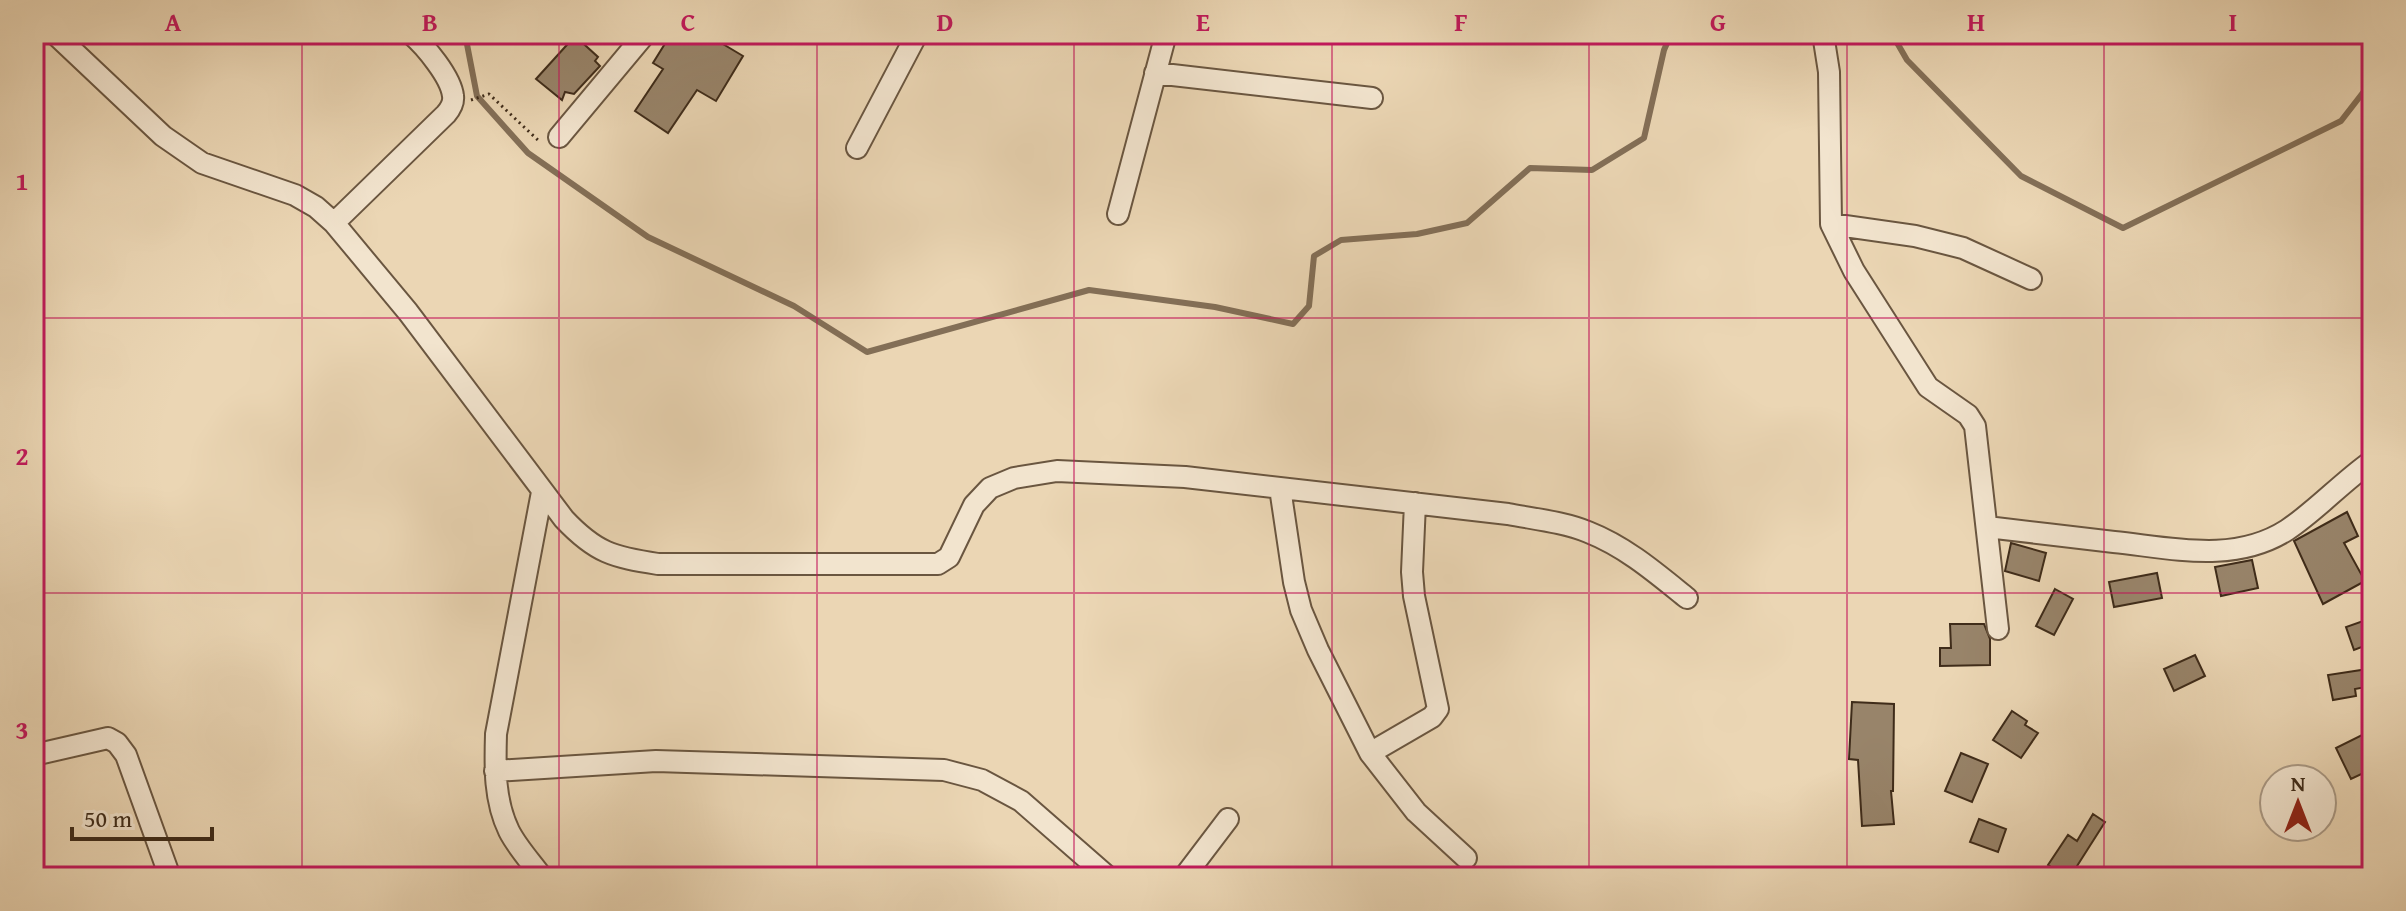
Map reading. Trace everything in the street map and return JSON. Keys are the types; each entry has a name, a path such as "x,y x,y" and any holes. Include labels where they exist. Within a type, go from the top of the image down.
{"street":[{"path":"55,34 163,136 202,163 295,195 316,207 334,223 408,312 542,492 579,535 620,558 658,564 938,564 949,557 974,505 990,488 1014,478 1057,471 1185,477 1508,514 1586,531 1630,553 1687,598"},
{"path":"334,223 452,106 451,88 444,75 411,34"},
{"path":"559,137 645,34"},
{"path":"857,148 917,34"},
{"path":"1118,214 1166,34"},
{"path":"1823,34 1829,72 1831,224 1854,271 1928,387 1968,415 1975,426 1998,629"},
{"path":"1155,73 1372,98"},
{"path":"1831,224 1915,236 1963,248 2031,279"},
{"path":"1987,527 2195,552 2247,548 2285,531 2372,461"},
{"path":"1280,488 1294,582 1301,610 1318,650 1370,753 1416,812 1466,858"},
{"path":"542,492 496,734 495,771 497,794 509,832 542,877"},
{"path":"1370,753 1432,717 1438,709 1414,596 1415,503"},
{"path":"34,755 108,738 117,743 126,755 170,877"},
{"path":"495,771 656,761 944,770 982,780 1021,801 1108,877"},
{"path":"1184,877 1228,819"}],"path":[{"path":"466,102 489,94 548,150 559,137"}],"building":[{"path":"671,34 706,34 743,56 716,101 697,90 668,133 635,111 663,69 653,63"},
{"path":"575,36 598,57 595,61 600,66 574,94 565,92 562,100 536,79"},
{"path":"2347,512 2358,536 2344,543 2365,581 2323,604 2294,541"},
{"path":"2011,543 2046,553 2039,581 2005,571"},
{"path":"2252,560 2258,588 2221,596 2215,567"},
{"path":"2157,573 2162,598 2114,607 2109,582"},
{"path":"2055,589 2073,599 2054,635 2036,626"},
{"path":"2366,620 2372,643 2354,650 2346,627"},
{"path":"1950,624 1984,624 1990,639 1990,665 1940,666 1940,648 1951,648"},
{"path":"2195,655 2205,676 2174,691 2164,669"},
{"path":"2368,669 2371,686 2355,689 2356,696 2333,700 2328,675"},
{"path":"1852,702 1894,704 1891,791 1894,824 1862,826 1858,760 1849,759"},
{"path":"2012,711 2038,733 2021,758 1993,740"},
{"path":"2364,734 2371,748 2367,750 2372,769 2351,779 2336,748"},
{"path":"1961,753 1988,764 1972,802 1945,791"},
{"path":"2093,814 2105,822 2070,877 2067,877 2048,865 2068,835 2077,841"},
{"path":"1979,819 2006,829 1998,852 1970,842"}],"waterway":[{"path":"465,34 477,96 528,153 648,237 794,306 867,352 1089,290 1215,307 1293,324 1309,306 1314,256 1341,240 1417,234 1467,223 1530,168 1592,170 1644,138 1664,50 1671,34"},
{"path":"1892,34 1907,60 2021,176 2123,228 2341,121 2372,81"}]}
